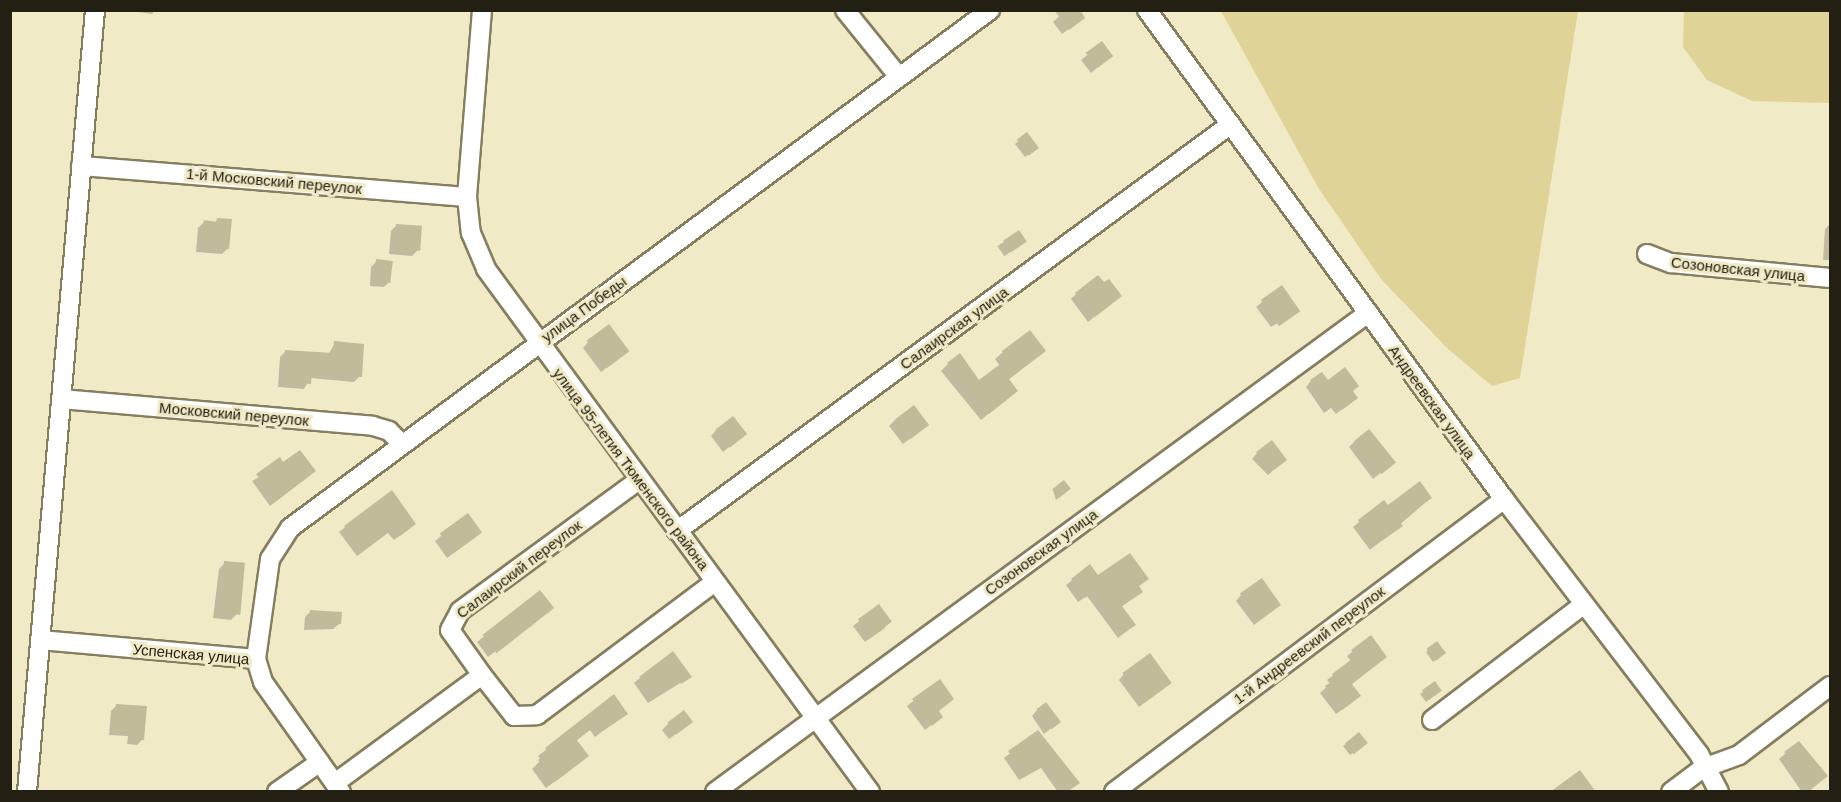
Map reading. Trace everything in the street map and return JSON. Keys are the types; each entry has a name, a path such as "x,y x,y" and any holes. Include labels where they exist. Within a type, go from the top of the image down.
{"street":[{"path":"27,792 95,10"},
{"name":"улица 95-летия Тюменского района","path":"482,10 467,197 471,233 486,269 538,343 870,792"},
{"path":"845,10 899,77"},
{"name":"улица Победы","path":"256,659 265,577 277,544 290,528 990,10"},
{"name":"Андреевская улица","path":"1147,10 1504,499 1706,768 1719,792"},
{"name":"Салаирская улица","path":"677,531 1231,124"},
{"name":"1-й Московский переулок","path":"81,166 467,197"},
{"name":"Созоновская улица","path":"1647,254 1671,264 1830,278"},
{"name":"Созоновская улица","path":"715,792 1368,313"},
{"name":"Московский переулок","path":"61,399 373,426 389,431 402,444"},
{"name":"Салаирский переулок","path":"639,480 453,618 450,630 482,675 514,716 537,715 715,582"},
{"name":"1-й Андреевский переулок","path":"1114,792 1504,499"},
{"path":"1432,720 1584,604"},
{"name":"Успенская улица","path":"40,640 256,659 263,682 338,787"},
{"path":"338,787 482,675"},
{"path":"1671,792 1706,768 1739,755 1830,686"},
{"path":"277,792 320,762"}],"shaded area":[{"path":"1221,11 1578,11 1520,378 1492,386 1447,348 1381,279 1319,189"},
{"path":"1684,11 1830,11 1830,103 1752,101 1707,80 1683,47"}],"building":[{"path":"1054,10 1080,10 1085,18 1069,30"},
{"path":"1102,41 1113,56 1097,68 1086,53"},
{"path":"1027,132 1039,148 1029,156 1017,140"},
{"path":"217,218 232,219 229,249 202,247 204,220 216,222"},
{"path":"396,224 422,226 420,251 394,249"},
{"path":"1019,230 1027,242 1011,252 1003,241"},
{"path":"376,259 393,261 390,283 373,281"},
{"path":"1098,275 1104,282 1109,279 1122,296 1095,317 1075,293"},
{"path":"1282,285 1300,311 1279,326 1261,300"},
{"path":"609,324 629,351 607,368 587,341"},
{"path":"1030,330 1046,351 1009,379 1018,391 989,414 947,363 960,353 979,380 1007,359 1002,351"},
{"path":"334,341 364,344 362,377 312,372 311,384 283,382 285,350 333,353"},
{"path":"1345,367 1359,386 1353,391 1358,398 1342,410 1338,403 1331,408 1310,380 1322,372 1328,380"},
{"path":"914,405 929,425 910,439 895,419"},
{"path":"733,416 747,434 730,448 716,430"},
{"path":"1369,429 1396,462 1381,474 1354,441"},
{"path":"1272,440 1287,460 1274,470 1256,452"},
{"path":"300,450 316,471 276,501 256,474 280,457 283,462"},
{"path":"1064,480 1071,489 1059,498 1052,489"},
{"path":"1420,481 1432,498 1399,521 1403,526 1376,545 1358,520 1384,500 1388,505"},
{"path":"392,490 416,524 400,536 394,528 363,551 344,526"},
{"path":"468,513 482,532 454,553 440,534"},
{"path":"1130,553 1149,579 1139,586 1143,592 1122,606 1136,625 1124,633 1094,591 1085,598 1071,579 1090,564 1098,575"},
{"path":"224,561 245,563 240,615 219,613"},
{"path":"1262,578 1281,605 1259,621 1240,593"},
{"path":"540,590 554,608 497,653 482,635"},
{"path":"879,604 892,622 871,637 858,619"},
{"path":"310,610 342,612 341,624 309,625"},
{"path":"1371,635 1387,657 1352,684 1361,696 1342,710 1325,686 1336,679 1332,674 1356,656 1351,650"},
{"path":"1437,641 1446,653 1436,661 1427,649"},
{"path":"673,651 692,677 681,684 679,680 654,698 639,677"},
{"path":"1150,653 1172,683 1144,703 1122,673"},
{"path":"940,679 954,699 939,711 943,717 932,726 912,699"},
{"path":"1435,681 1442,691 1429,700 1422,690"},
{"path":"614,694 628,714 603,731 598,724 576,739 589,756 555,782 538,760 548,752 545,748"},
{"path":"1046,702 1061,722 1051,729 1036,709"},
{"path":"116,704 147,706 144,740 132,739 133,731 114,729"},
{"path":"684,710 693,722 676,735 667,723"},
{"path":"1038,730 1080,783 1067,792 1047,763 1026,775 1008,751"},
{"path":"1359,732 1368,743 1354,754 1345,743"},
{"path":"1799,741 1828,776 1810,790 1784,752"},
{"path":"1580,770 1596,792 1550,792"}]}
